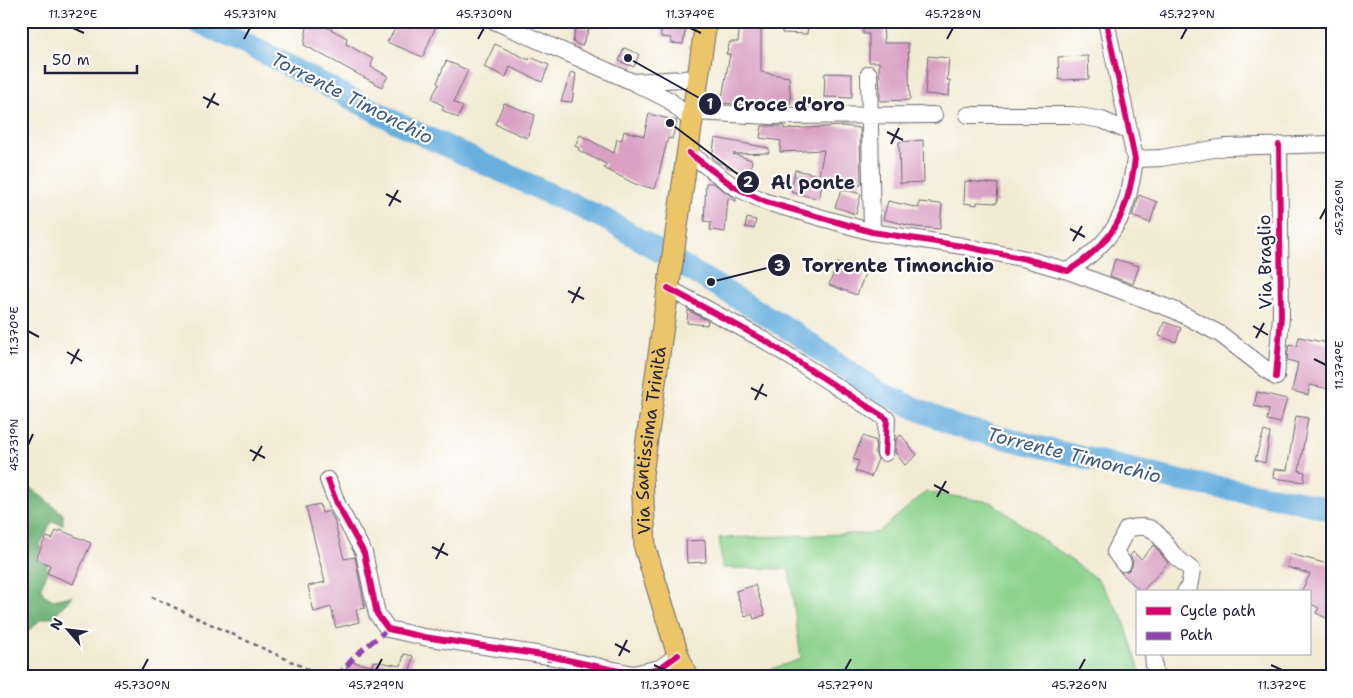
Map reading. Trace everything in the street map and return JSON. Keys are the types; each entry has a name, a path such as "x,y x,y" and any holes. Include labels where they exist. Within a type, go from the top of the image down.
{"main road":[{"name":"Via Santissima Trinità","path":"687,677 678,655 645,548 642,475 689,153 706,21"}],"street":[{"path":"494,21 633,82 669,100 696,102 770,116 934,115"},
{"path":"689,153 733,186 766,202 872,232 962,246 1026,259 1068,272 1103,245 1121,218 1135,159 1106,21"},
{"path":"869,74 872,232"},
{"path":"633,82 696,102"},
{"path":"669,100 696,102"},
{"path":"968,115 1073,114 1102,120 1128,131"},
{"path":"1135,159 1161,158 1225,147 1332,144"},
{"name":"Via Braglio","path":"1068,272 1174,310 1220,334 1276,378 1281,316 1279,145"},
{"path":"668,287 764,340 887,419 885,453"},
{"path":"328,480 338,506 364,553 377,614 388,629 424,637 549,656 638,675 660,668 678,655"},
{"path":"1123,563 1115,552 1127,529 1139,526 1152,529 1165,540 1174,555 1192,570 1189,587 1187,590"},
{"path":"1153,656 1155,677"}],"path":[{"path":"152,597 326,677"}],"green space":[{"path":"21,480 63,514 63,525 52,521 39,547 49,552 50,560 46,568 49,569 41,587 43,594 53,600 72,596 53,617 40,620 27,632 21,643"},
{"path":"926,492 991,502 1098,580 1123,618 1142,677 747,677 801,659 789,569 722,568 719,538 877,533"}],"building":[{"path":"308,21 322,21 321,24 347,38 346,44 373,59 371,67 388,76 382,87 304,45"},
{"path":"413,21 438,21 423,57 387,42 399,23 410,28"},
{"path":"665,21 687,21 683,44 671,43 671,38 661,37 661,26 664,26"},
{"path":"740,21 761,21 761,72 789,77 791,104 766,106 721,103 730,54 726,54 730,42 738,42"},
{"path":"863,21 883,21 884,43 908,43 910,100 880,101 879,62 869,62 869,34 863,34"},
{"path":"576,24 589,29 582,46 573,42"},
{"path":"782,24 808,25 807,34 782,33"},
{"path":"495,44 529,60 530,57 549,65 542,82 510,67 506,77 484,67"},
{"path":"624,48 639,54 634,67 619,61"},
{"path":"928,56 949,58 947,80 950,80 949,96 925,94"},
{"path":"1088,56 1089,79 1059,80 1058,57"},
{"path":"446,61 468,70 454,102 463,107 458,118 442,110 444,106 431,99 439,84 437,83"},
{"path":"571,72 576,74 572,102 561,101"},
{"path":"825,73 852,74 852,98 824,97"},
{"path":"504,103 535,115 527,138 495,124"},
{"path":"649,114 677,121 672,139 668,138 655,189 635,184 604,168 606,164 578,150 579,148 575,146 580,135 614,153 617,139 622,140 624,131 644,136"},
{"path":"762,126 784,126 784,129 843,126 860,128 861,185 842,186 844,181 824,176 819,199 791,192 795,170 819,175 824,150 780,152 781,141 760,138"},
{"path":"715,138 769,148 769,153 733,154 752,160 750,175 726,167 726,164 719,163 712,157"},
{"path":"923,140 924,182 900,183 899,142"},
{"path":"965,181 998,184 997,203 977,202 977,205 964,203"},
{"path":"706,183 713,183 736,199 736,201 728,198 725,232 710,230 711,222 704,221"},
{"path":"842,189 861,194 856,214 835,207"},
{"path":"1139,195 1157,202 1150,223 1132,216"},
{"path":"888,201 919,208 919,202 942,204 940,229 916,227 883,219"},
{"path":"747,218 756,220 754,229 745,227"},
{"path":"1115,259 1139,266 1133,284 1110,276"},
{"path":"837,263 865,273 857,295 829,285"},
{"path":"688,310 708,321 707,325 687,323"},
{"path":"1164,322 1181,328 1176,342 1159,336"},
{"path":"1299,337 1332,344 1332,376 1329,389 1310,385 1308,395 1292,391 1298,363 1287,360 1289,344 1297,346"},
{"path":"1257,392 1287,399 1280,423 1267,420 1269,409 1254,406"},
{"path":"1296,416 1308,418 1299,471 1305,472 1304,482 1273,478 1274,469 1287,470"},
{"path":"1264,431 1270,433 1265,463 1255,460"},
{"path":"901,435 917,455 905,465 895,452 896,439"},
{"path":"863,436 876,441 875,453 878,459 871,477 855,471 859,461 853,459"},
{"path":"320,504 322,513 329,511 334,520 344,559 355,557 365,608 356,610 359,622 336,628 331,607 314,612 308,586 325,582 306,507"},
{"path":"60,530 91,543 73,584 47,573 50,565 36,559 46,537 52,539 56,531 59,532"},
{"path":"705,540 706,562 687,563 686,541"},
{"path":"1154,545 1168,563 1144,590 1140,590 1120,572 1128,571 1132,567 1133,561 1130,556 1133,552 1141,559"},
{"path":"1290,554 1332,565 1332,621 1316,613 1319,608 1310,604 1310,590 1302,590 1310,574 1287,567"},
{"path":"755,585 765,615 754,619 752,614 745,617 736,591"},
{"path":"404,654 413,656 409,677 371,677 357,674 356,677 345,677 348,661 372,666 373,661 401,666"}],"waterway":[{"name":"Torrente Timonchio","path":"196,21 268,55 407,128 609,221 795,333 875,390 955,426 1180,481 1293,500 1332,510"}],"marked path":[{"path":"337,677 357,654 388,629"},
{"path":"549,656 549,677"}],"cycle path":[{"path":"689,153 733,186 766,202 872,232 962,246 1026,259 1068,271 1097,249 1116,224 1128,195 1135,159 1106,21"},
{"path":"1276,377 1281,316 1279,145"},
{"path":"668,288 764,340 887,419 885,453"},
{"path":"328,480 338,506 364,553 377,614 388,629 424,637 549,656 633,674 660,668 678,655"}],"place":[{"name":"Croce d'oro","path":"628,58"},
{"name":"Al ponte","path":"670,123"},
{"name":"Torrente Timonchio","path":"711,282"}]}
